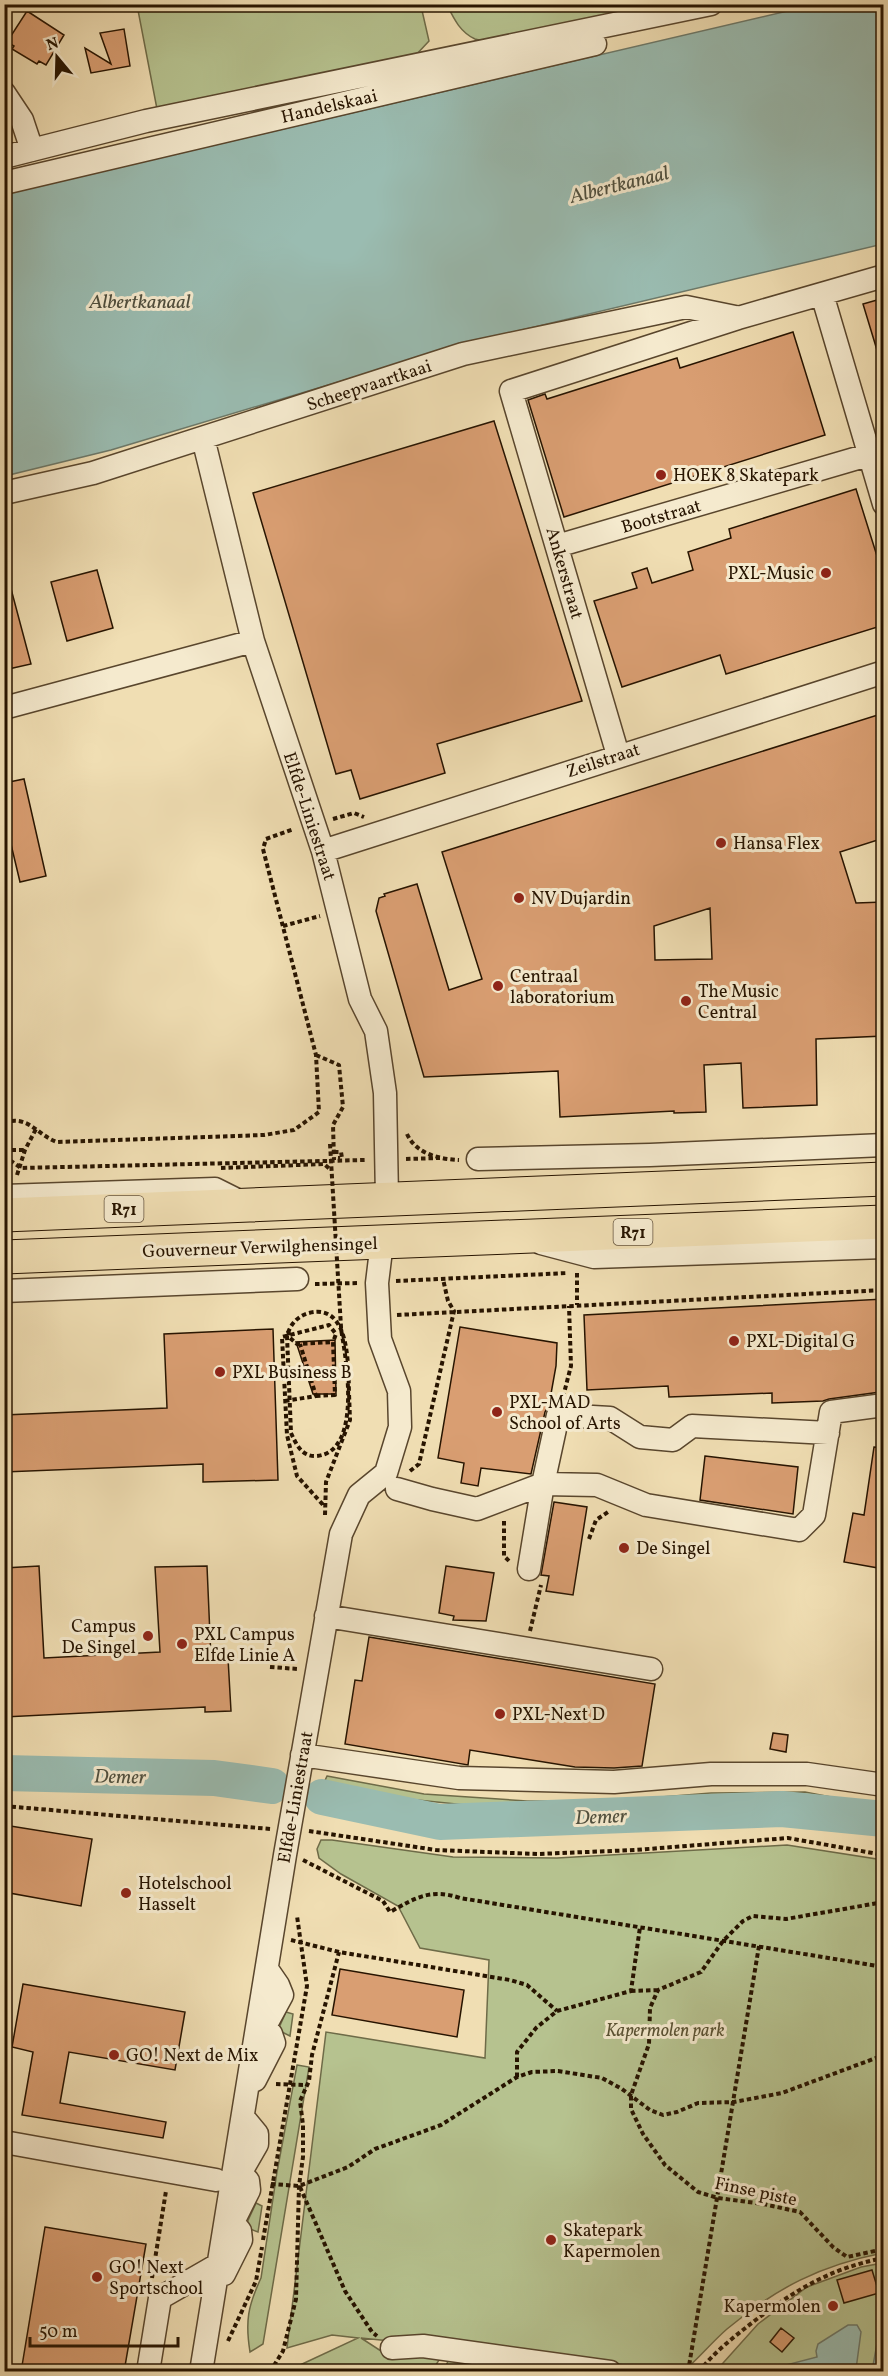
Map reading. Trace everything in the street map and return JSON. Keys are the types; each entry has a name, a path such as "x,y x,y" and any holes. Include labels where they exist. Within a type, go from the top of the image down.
{"highway":[{"name":"R71","path":"4,1215 884,1179"},
{"path":"382,1242 387,1198"},
{"name":"Gouverneur Verwilghensingel","path":"4,1257 884,1222"}],"street":[{"name":"Handelskaai","path":"4,157 146,121 711,4"},
{"name":"Handelskaai","path":"4,183 620,38 649,17"},
{"path":"4,93 22,120 32,150"},
{"name":"Scheepvaartkaai","path":"511,391 738,318 884,276"},
{"path":"822,294 884,504"},
{"name":"Scheepvaartkaai","path":"4,494 93,473 463,354 686,307 738,318"},
{"name":"Ankerstraat","path":"511,391 618,755"},
{"name":"Elfde-Liniestraat","path":"203,438 253,641 323,851 360,999 376,1031 384,1093 387,1198"},
{"name":"Bootstraat","path":"557,546 868,455"},
{"path":"4,708 253,641"},
{"name":"Zeilstraat","path":"323,851 884,672"},
{"path":"478,1159 650,1155 884,1145"},
{"path":"576,1192 650,1155"},
{"path":"4,1196 215,1189 244,1204"},
{"name":"Gouverneur Verwilghensingel","path":"516,1236 594,1257 884,1247"},
{"name":"Elfde-Liniestraat","path":"201,2372 216,2343 220,2275 228,2225 231,2177 252,2078 272,1937 341,1534 359,1495 386,1473 400,1427 399,1391 380,1339 377,1282 382,1242"},
{"name":"Gouverneur Verwilghensingel","path":"4,1291 297,1279"},
{"path":"399,1483 432,1499 477,1509 543,1484 597,1485 637,1501 799,1530 814,1515 831,1412 884,1405"},
{"path":"530,1569 543,1484 558,1415 610,1418 640,1437 674,1440 692,1426 828,1433"},
{"path":"326,1616 651,1669"},
{"path":"302,1755 459,1778 614,1782 711,1774 807,1774 884,1785"},
{"path":"4,2142 170,2172 231,2177"},
{"path":"148,2372 160,2298 220,2275"},
{"path":"392,2348 423,2346 610,2372"}],"path":[{"path":"4,1123 23,1120 49,1139 57,1142 264,1135 294,1130 319,1112 316,1054 283,926 339,911"},
{"path":"316,1054 339,1065 343,1107 333,1125 334,1152 331,1170 341,1327 347,1393 346,1426 337,1446 326,1454 315,1456 305,1453 297,1446 291,1433 288,1330 294,1322 307,1314 321,1313 334,1319 342,1332 347,1348 350,1420 326,1482 325,1526"},
{"path":"405,1128 409,1139 424,1153 440,1158"},
{"path":"16,1176 25,1150 36,1129"},
{"path":"330,1144 333,1159"},
{"path":"4,1150 25,1150"},
{"path":"333,1159 342,1158 341,1152 334,1152"},
{"path":"4,1156 21,1168 333,1159 478,1159"},
{"path":"577,1272 577,1305"},
{"path":"335,1284 443,1279 448,1301 454,1311 419,1464 399,1483"},
{"path":"378,1316 884,1290"},
{"path":"558,1415 571,1366 569,1306"},
{"path":"285,1345 292,1325 306,1315 315,1313 327,1315 334,1318 341,1327"},
{"path":"285,1401 335,1395 333,1342 336,1334 329,1325 282,1337 285,1401 287,1436 297,1476 326,1507"},
{"path":"288,1330 292,1341 300,1344 333,1342"},
{"path":"300,1344 315,1396"},
{"path":"588,1539 596,1520 637,1501"},
{"path":"270,1667 317,1671"},
{"path":"4,1806 309,1831 448,1851 538,1854 635,1850 788,1838 884,1855"},
{"path":"302,1859 383,1901 390,1912 415,1898 443,1892 460,1898 884,1968"},
{"path":"517,2077 517,2052 536,2028 557,2011 631,1991 658,1990 701,1972 723,1941 743,1921 753,1916 786,1919 884,1902"},
{"path":"631,1991 640,1927"},
{"path":"272,1937 339,1952 510,1980 527,1985 557,2011"},
{"path":"688,2372 759,1946"},
{"path":"270,2372 283,2351 296,2299 299,2186 303,2157 300,2101 309,2081 312,2055 339,1952"},
{"path":"631,2095 649,2044 650,2008 658,1990"},
{"path":"216,2343 256,2281 273,2184 299,2186 348,2167 385,2145 441,2125 517,2077 532,2072 558,2071 602,2078 631,2095 650,2110 663,2115 698,2103 734,2102 782,2093 884,2055"},
{"name":"Finse piste","path":"631,2095 631,2109 643,2134 665,2165 698,2192 718,2198 800,2212 833,2247 847,2257 884,2249"},
{"path":"160,2298 150,2289 170,2172"},
{"path":"299,2186 345,2291 372,2332 392,2348"},
{"path":"699,2372 708,2360 741,2331 792,2292 829,2274 884,2258"}],"green space":[{"path":"137,5 426,5 421,6 429,41 414,57 157,109"},
{"path":"447,5 669,5 538,34 488,40 475,39 465,33"},
{"path":"327,1776 424,1794 527,1801 611,1801 711,1793 805,1792 841,1799 774,1793 721,1800 525,1811 388,1797 323,1785"},
{"name":"Kapermolen park","path":"321,1840 453,1857 557,1858 787,1845 883,1860 883,2253 839,2264 782,2290 745,2314 684,2371 361,2338 384,2353 441,2357 432,2371 378,2372 377,2369 373,2372 285,2372 358,2338 332,2335 287,2348 326,2032 485,2058 489,1960 420,1948 398,1906 341,1874 319,1858 317,1849"},
{"path":"286,2012 293,2014 290,2036 278,2030"},
{"path":"297,2065 309,2067 263,2344 250,2352 249,2314 261,2278 277,2172"},
{"path":"256,2203 262,2206 258,2232 245,2227"},
{"name":"Kapermolen","path":"883,2263 883,2371 715,2372 758,2324 807,2287 861,2267"},
{"path":"450,2357 566,2372 443,2372"}],"water":[{"name":"Albertkanaal","path":"813,5 883,5 883,244 475,341 111,450 5,476 5,194"},
{"path":"848,2325 857,2325 861,2332 856,2369 853,2371 785,2371 786,2365 817,2357 818,2344"},
{"path":"878,2338 883,2339 883,2371 872,2371"}],"building":[{"path":"27,11 64,35 46,65 39,61 37,64 12,49 14,46 7,42"},
{"path":"124,29 130,66 91,73 85,48 111,64 100,33"},
{"path":"884,298 884,359 880,360 863,304"},
{"path":"793,332 825,435 564,517 528,400 545,394 547,399 677,358 680,368"},
{"path":"494,421 582,701 437,744 445,773 360,799 351,770 336,774 253,493"},
{"path":"856,489 877,556 884,554 884,625 726,674 720,655 622,687 594,601 637,588 632,573 647,568 652,583 693,570 688,552 731,538 729,529"},
{"path":"97,570 113,628 67,641 51,582"},
{"path":"10,585 31,664 4,670 4,586"},
{"path":"884,713 884,838 840,852 856,903 884,902 884,1036 816,1039 817,1105 743,1108 741,1063 704,1065 706,1112 674,1113 674,1111 560,1117 558,1071 424,1077 376,911 379,898 385,896 384,894 417,884 449,990 482,979 442,852","holes":["710,908 712,959 655,960 654,926"]},
{"path":"24,779 46,876 20,882 4,815 4,783"},
{"name":"PXL-Digital G","path":"884,1299 884,1367 879,1368 880,1392 823,1401 772,1403 772,1393 669,1397 668,1386 587,1390 584,1315"},
{"name":"PXL-MAD School of Arts","path":"460,1327 557,1343 556,1366 549,1405 545,1412 531,1474 481,1468 478,1486 461,1483 464,1463 438,1458"},
{"name":"PXL Business B","path":"273,1329 278,1480 203,1482 203,1464 4,1472 4,1415 167,1408 164,1334"},
{"path":"335,1340 336,1394 313,1394 296,1342"},
{"path":"874,1447 884,1448 884,1569 844,1562 853,1513 864,1515"},
{"path":"705,1456 798,1467 793,1514 700,1500"},
{"path":"554,1502 587,1507 573,1595 546,1591 549,1576 541,1575"},
{"name":"PXL Campus Elfde Linie A","path":"39,1566 44,1658 160,1652 155,1567 207,1566 211,1659 228,1658 231,1711 205,1712 205,1707 4,1717 4,1568"},
{"path":"446,1566 494,1573 486,1621 453,1620 454,1616 439,1613"},
{"name":"PXL-Next D","path":"369,1637 655,1684 642,1766 575,1767 470,1750 468,1765 345,1744 355,1680 362,1681"},
{"path":"773,1733 788,1735 786,1752 770,1749"},
{"path":"4,1825 92,1839 81,1906 4,1892"},
{"path":"340,1969 464,1990 457,2037 332,2015"},
{"path":"23,1984 185,2012 175,2070 69,2052 60,2103 166,2122 163,2138 22,2115 33,2052 12,2047"},
{"path":"45,2227 146,2244 124,2372 21,2372"},
{"path":"872,2270 879,2293 844,2303 837,2280"},
{"path":"781,2328 794,2338 782,2352 770,2342"}],"waterway":[{"name":"Demer","path":"4,1773 214,1778 272,1786"},
{"name":"Demer","path":"322,1797 440,1822 782,1809 884,1819"}],"place":[{"name":"HOEK 8 Skatepark","path":"661,475"},
{"name":"PXL-Music","path":"826,573"},
{"name":"Hansa Flex","path":"721,843"},
{"name":"NV Dujardin","path":"519,898"},
{"name":"Centraal laboratorium","path":"498,986"},
{"name":"The Music Central","path":"686,1001"},
{"name":"PXL-Digital G","path":"734,1341"},
{"name":"PXL Business B","path":"220,1372"},
{"name":"PXL-MAD School of Arts","path":"497,1412"},
{"name":"De Singel","path":"624,1548"},
{"name":"Campus De Singel","path":"148,1636"},
{"name":"PXL Campus Elfde Linie A","path":"182,1644"},
{"name":"PXL-Next D","path":"500,1714"},
{"name":"Hotelschool Hasselt","path":"126,1893"},
{"name":"GO! Next de Mix","path":"114,2055"},
{"name":"Skatepark Kapermolen","path":"551,2240"},
{"name":"GO! Next Sportschool","path":"97,2277"},
{"name":"Kapermolen","path":"833,2306"}]}
